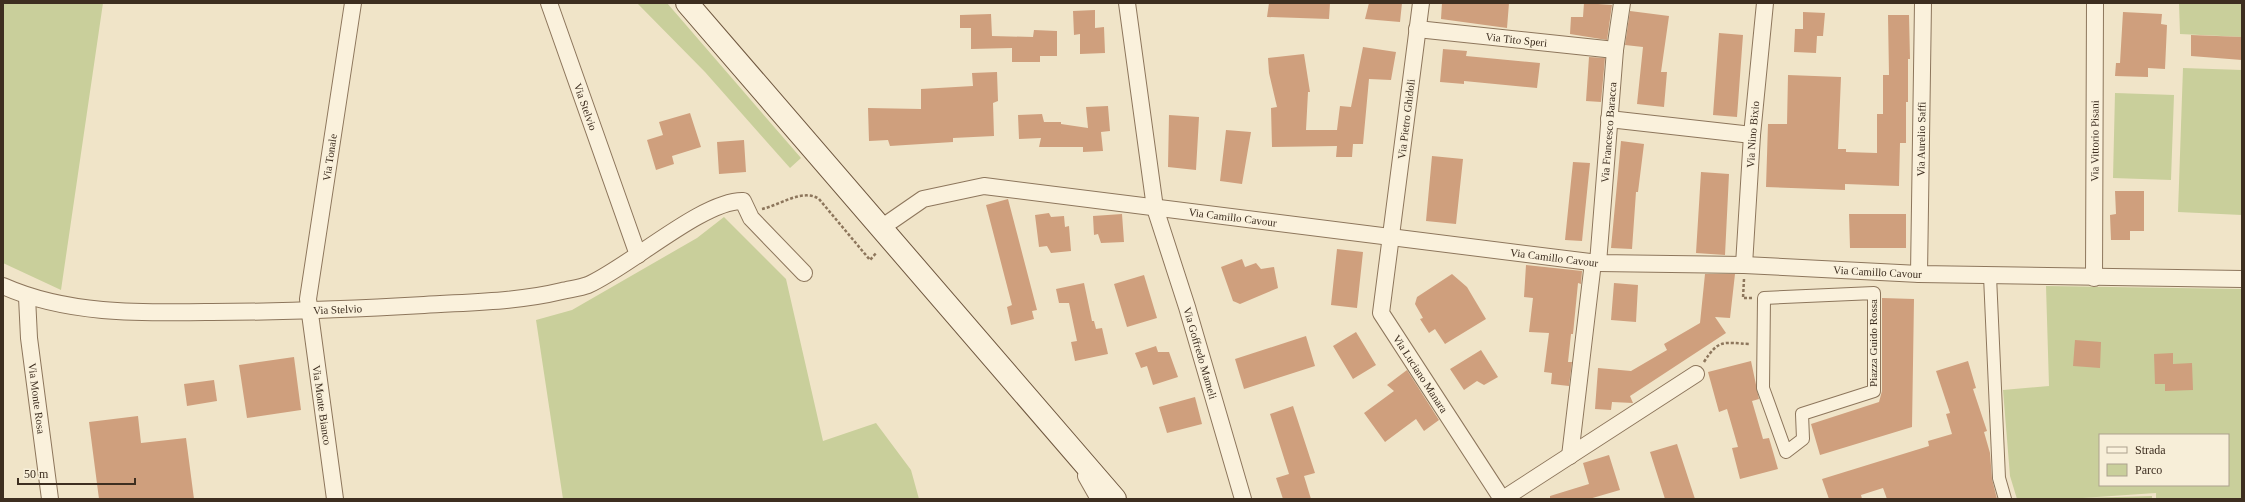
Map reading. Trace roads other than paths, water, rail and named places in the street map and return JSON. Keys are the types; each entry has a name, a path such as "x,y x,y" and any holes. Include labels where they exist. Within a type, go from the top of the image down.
{"main road":[{"path":"687,3 1064,441 1116,499"}],"street":[{"name":"Via Tonale","path":"309,311 308,299 353,3"},
{"name":"Via Stelvio","path":"550,3 638,255"},
{"name":"Via Goffredo Mameli","path":"1127,3 1155,208 1187,307 1243,499"},
{"name":"Via Pietro Ghidoli","path":"1391,236 1421,3"},
{"name":"Via Francesco Baracca","path":"1570,456 1595,262 1615,50 1622,3"},
{"name":"Via Nino Bixio","path":"1744,265 1752,135 1765,3"},
{"name":"Via Aurelio Saffi","path":"1919,274 1923,3"},
{"name":"Via Vittorio Pisani","path":"2094,278 2095,3"},
{"name":"Via Tito Speri","path":"1417,29 1615,50"},
{"path":"1609,119 1752,135"},
{"name":"Via Camillo Cavour","path":"885,233 923,199 984,186 1595,262 1744,265 1990,276 2242,279"},
{"name":"Via Stelvio","path":"3,286 27,297 82,308 144,313 309,311 532,299 587,285 638,255 687,223 732,201 743,201 751,218 804,273"},
{"name":"Via Luciano Manara","path":"1391,236 1381,313 1502,499"},
{"path":"1990,276 2000,478 2005,499"},
{"name":"Piazza Guido Rossa","path":"1874,293 1874,391 1802,414 1803,439 1786,452 1763,388 1764,298 1874,293"},
{"name":"Via Monte Rosa","path":"27,297 28,338 50,499"},
{"name":"Via Monte Bianco","path":"309,311 335,499"},
{"path":"1502,499 1696,374"},
{"path":"1064,441 1099,499"}]}
